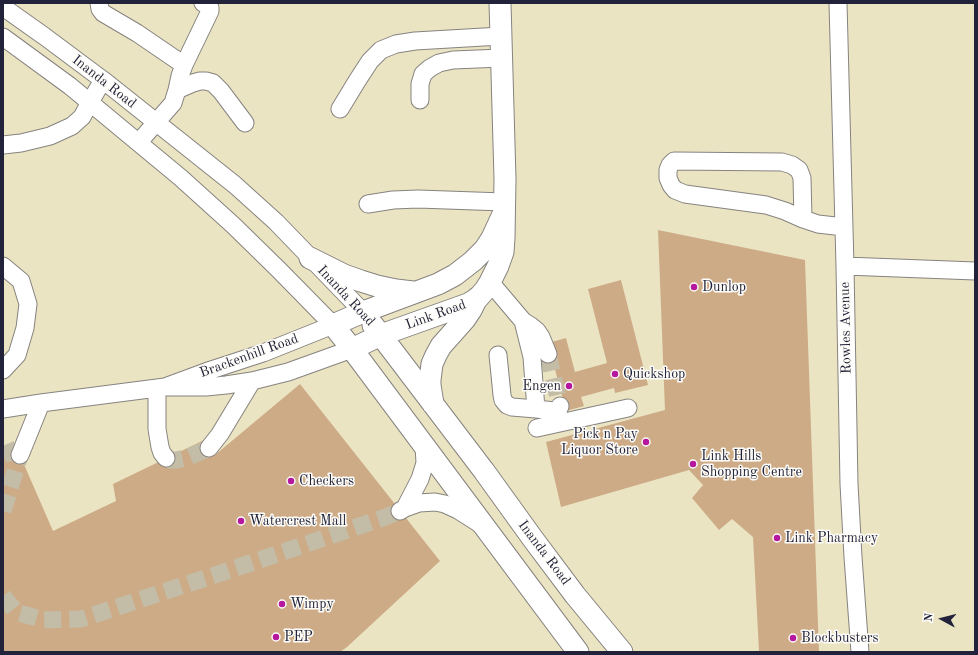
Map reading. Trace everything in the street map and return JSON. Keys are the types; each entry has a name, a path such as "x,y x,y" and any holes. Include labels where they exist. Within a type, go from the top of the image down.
{"main road":[{"name":"Link Road","path":"352,349 381,335 468,304 484,290 498,266 503,252 504,238 500,3"},
{"name":"Link Road","path":"333,325 438,284 455,275 474,261 485,249 492,238 504,207"},
{"path":"310,258 344,274 376,286 418,292"},
{"path":"433,404 430,380 432,364 436,355 441,346 465,319 484,290 474,261"},
{"name":"Inanda Road","path":"363,312 533,539 622,652"},
{"name":"Inanda Road","path":"333,325 578,652"}],"street":[{"path":"99,3 100,9 103,13 137,33 184,65"},
{"path":"139,142 172,103 184,65 210,11 208,5 203,3"},
{"name":"Rowles Avenue","path":"838,3 849,484 853,565 860,652"},
{"name":"Inanda Road","path":"3,7 103,80 235,185 276,222 363,312"},
{"path":"340,110 370,61 381,50 396,44 415,41 501,36"},
{"name":"Inanda Road","path":"3,37 70,86 181,178 233,225 333,325"},
{"path":"420,100 420,84 423,74 439,63 453,60 502,58"},
{"path":"3,145 21,143 50,136 72,126 82,117 103,80"},
{"path":"177,90 193,83 206,81 213,83 221,91 245,123"},
{"path":"803,219 802,178 799,170 792,165 782,162 674,161 668,170 668,178 675,190 692,195 766,205 785,211 803,219 818,224 844,227"},
{"path":"368,204 394,200 418,199 504,207"},
{"path":"3,266 21,281 28,304 25,328 17,355 3,370"},
{"path":"845,266 975,271"},
{"path":"484,290 537,331 548,354"},
{"path":"523,321 534,368 536,409"},
{"name":"Brackenhill Road","path":"161,388 263,353 333,325"},
{"name":"Brackenhill Road","path":"3,409 41,402 161,388 226,385 288,372 352,349"},
{"path":"498,355 502,395 503,400 507,404 512,406 554,411 558,411 560,406"},
{"path":"209,448 220,434 252,380"},
{"path":"161,388 157,428 160,447 166,458"},
{"path":"21,447 41,402"},
{"path":"537,428 628,408"},
{"path":"424,446 425,463 420,479 402,509 426,502 445,504 484,526"}],"building":[{"path":"658,230 805,260 819,652 759,652 753,537 732,519 719,530 692,498 703,485 689,470 561,507 546,442 665,410"},
{"path":"621,280 648,385 615,393 614,388 581,397 584,406 566,411 548,343 566,338 575,372 607,363 588,289"},
{"name":"Watercrest Mall","path":"300,384 440,561 347,647 340,652 3,652 3,451 16,446 53,531 116,501 113,484 204,440 215,455"}],"tunnel":[{"path":"548,354 560,406"},
{"path":"166,458 171,460 186,458 209,448"},
{"path":"3,455 17,449"},
{"path":"3,511 20,455"},
{"path":"3,596 16,612 44,620 81,619 215,575 400,511"}],"place":[{"name":"Dunlop","path":"694,287"},
{"name":"Quickshop","path":"615,374"},
{"name":"Engen","path":"569,386"},
{"name":"Pick n Pay Liquor Store","path":"646,442"},
{"name":"Link Hills Shopping Centre","path":"693,464"},
{"name":"Checkers","path":"291,481"},
{"name":"Watercrest Mall","path":"241,521"},
{"name":"Link Pharmacy","path":"777,538"},
{"name":"Wimpy","path":"282,604"},
{"name":"PEP","path":"276,637"},
{"name":"Blockbusters","path":"793,638"}]}
